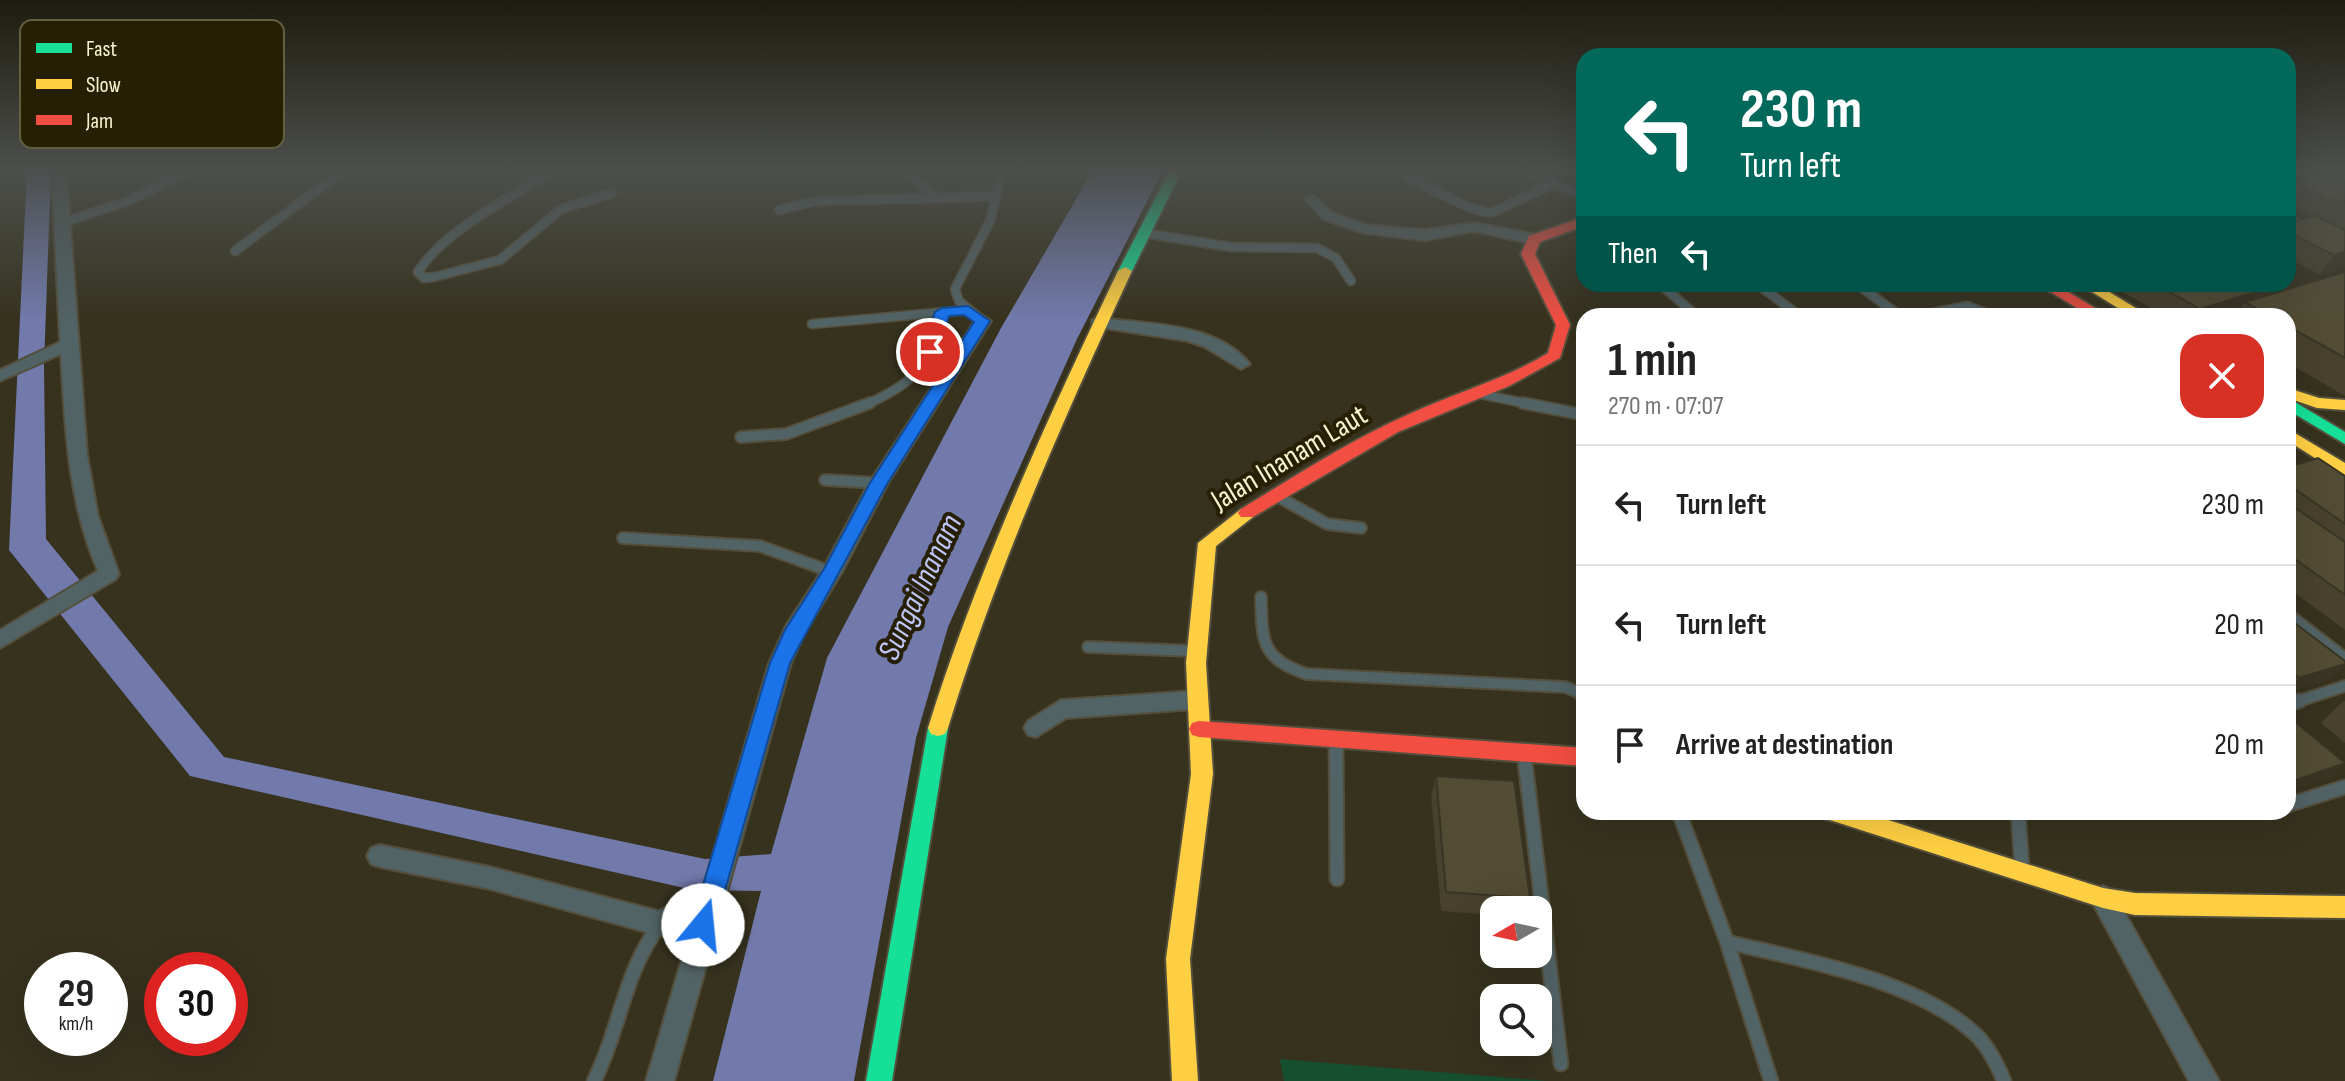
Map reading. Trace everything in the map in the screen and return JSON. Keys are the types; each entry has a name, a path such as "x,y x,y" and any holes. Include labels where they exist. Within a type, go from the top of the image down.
{"street":[{"path":"879,1081 934,739 959,660 978,620 1059,411 1098,323 1150,220"},
{"path":"1340,220 1364,229 1425,235 1474,227 1534,239 1576,224"},
{"path":"0,640 109,574 98,551 80,480 67,345 62,223"},
{"path":"2296,224 2345,246"},
{"name":"Jalan Inanam Laut","path":"1185,1081 1178,959 1202,774 1196,700 1197,651 1207,543 1227,525 1362,442 1432,410 1523,377 1555,355 1562,341 1563,325 1528,254 1534,239"},
{"path":"2059,292 2087,308"},
{"path":"2108,292 2131,308"},
{"path":"660,1081 780,663 795,630 832,572 975,316"},
{"path":"1098,323 1191,337 1216,345 1241,364"},
{"path":"7,373 67,345"},
{"path":"2296,396 2317,403 2345,405"},
{"path":"2296,408 2345,439"},
{"path":"2296,439 2345,471"},
{"path":"1036,728 1061,709 1196,700"},
{"path":"1199,729 1576,756"},
{"path":"1859,820 2103,898 2135,904 2345,907"},
{"path":"380,856 505,882 661,924 678,912 710,900"},
{"path":"2103,898 2205,1081"}],"lane":[{"path":"62,223 70,220"},
{"path":"235,251 276,220"},
{"path":"479,220 420,263 418,272 424,278 456,275 488,265 500,260 547,220"},
{"path":"975,316 959,301 955,289 990,220"},
{"path":"1143,233 1231,247 1317,248 1336,258 1351,281"},
{"path":"1669,292 1688,308"},
{"path":"1768,292 1789,308"},
{"path":"1868,292 1889,308"},
{"path":"812,324 942,312 975,316"},
{"path":"741,437 770,437 795,432 916,376 930,352 942,312"},
{"path":"1479,393 1576,413"},
{"path":"825,480 879,483"},
{"path":"1277,496 1327,524 1361,528"},
{"path":"623,538 760,546 832,572"},
{"path":"1261,597 1262,640 1266,651 1285,668 1307,674 1565,687 1576,691"},
{"path":"2296,620 2345,658"},
{"path":"1088,647 1197,651"},
{"path":"2296,701 2345,686"},
{"path":"1336,740 1337,879"},
{"path":"1524,751 1561,1064"},
{"path":"2296,802 2345,787"},
{"path":"1682,820 1727,942 1771,1081"},
{"path":"2019,820 2023,870"},
{"path":"594,1081 612,1045 632,969 644,943 661,924"},
{"path":"1727,942 1873,983 1944,1010 1975,1033 1996,1063 2004,1081"}],"green space":[{"path":"1280,1059 1547,1081 1284,1081"}],"water":[{"name":"Sungai Inanam","path":"25,220 49,220 44,365 46,539 224,757 705,859 771,854 827,658 1001,328 1064,220 1137,220 1077,339 948,627 916,738 854,1081 713,1081 761,891 693,890 190,776 9,550"}],"building":[{"path":"2325,220 2345,230 2345,252 2334,255 2296,236 2296,221"},
{"path":"2345,272 2345,358 2296,330 2296,308 2256,308 2245,302 2278,292 2296,292 2296,287"},
{"path":"2169,292 2256,292 2203,308"},
{"path":"2318,458 2345,476 2345,524 2296,490 2296,465"},
{"path":"2296,508 2345,542 2345,595 2296,560"},
{"path":"2296,624 2345,661 2345,664 2299,678 2296,676"},
{"path":"2296,723 2345,763 2296,780"},
{"path":"1436,776 1514,781 1530,896 1446,892"}],"traffic: fast":[{"path":"1125,271 1151,220"},
{"path":"2296,408 2345,439"},
{"path":"879,1081 938,728"}],"traffic: slow":[{"path":"938,728 959,660 1059,411 1125,271"},
{"path":"2100,292 2128,308"},
{"path":"2296,396 2317,403 2345,405"},
{"path":"2296,439 2345,471"},
{"path":"1185,1081 1178,959 1202,774 1196,663 1207,543 1247,513"},
{"path":"1858,820 2103,898 2135,904 2345,907"}],"traffic: jam":[{"path":"1247,513 1392,428 1504,383 1555,355 1563,325 1528,254 1534,239 1576,224"},
{"path":"2059,292 2087,308"},
{"path":"1199,729 1576,756"}],"route":[{"path":"703,925 780,663 795,630 832,572 879,483 983,321 968,310 942,312 930,352"}]}
